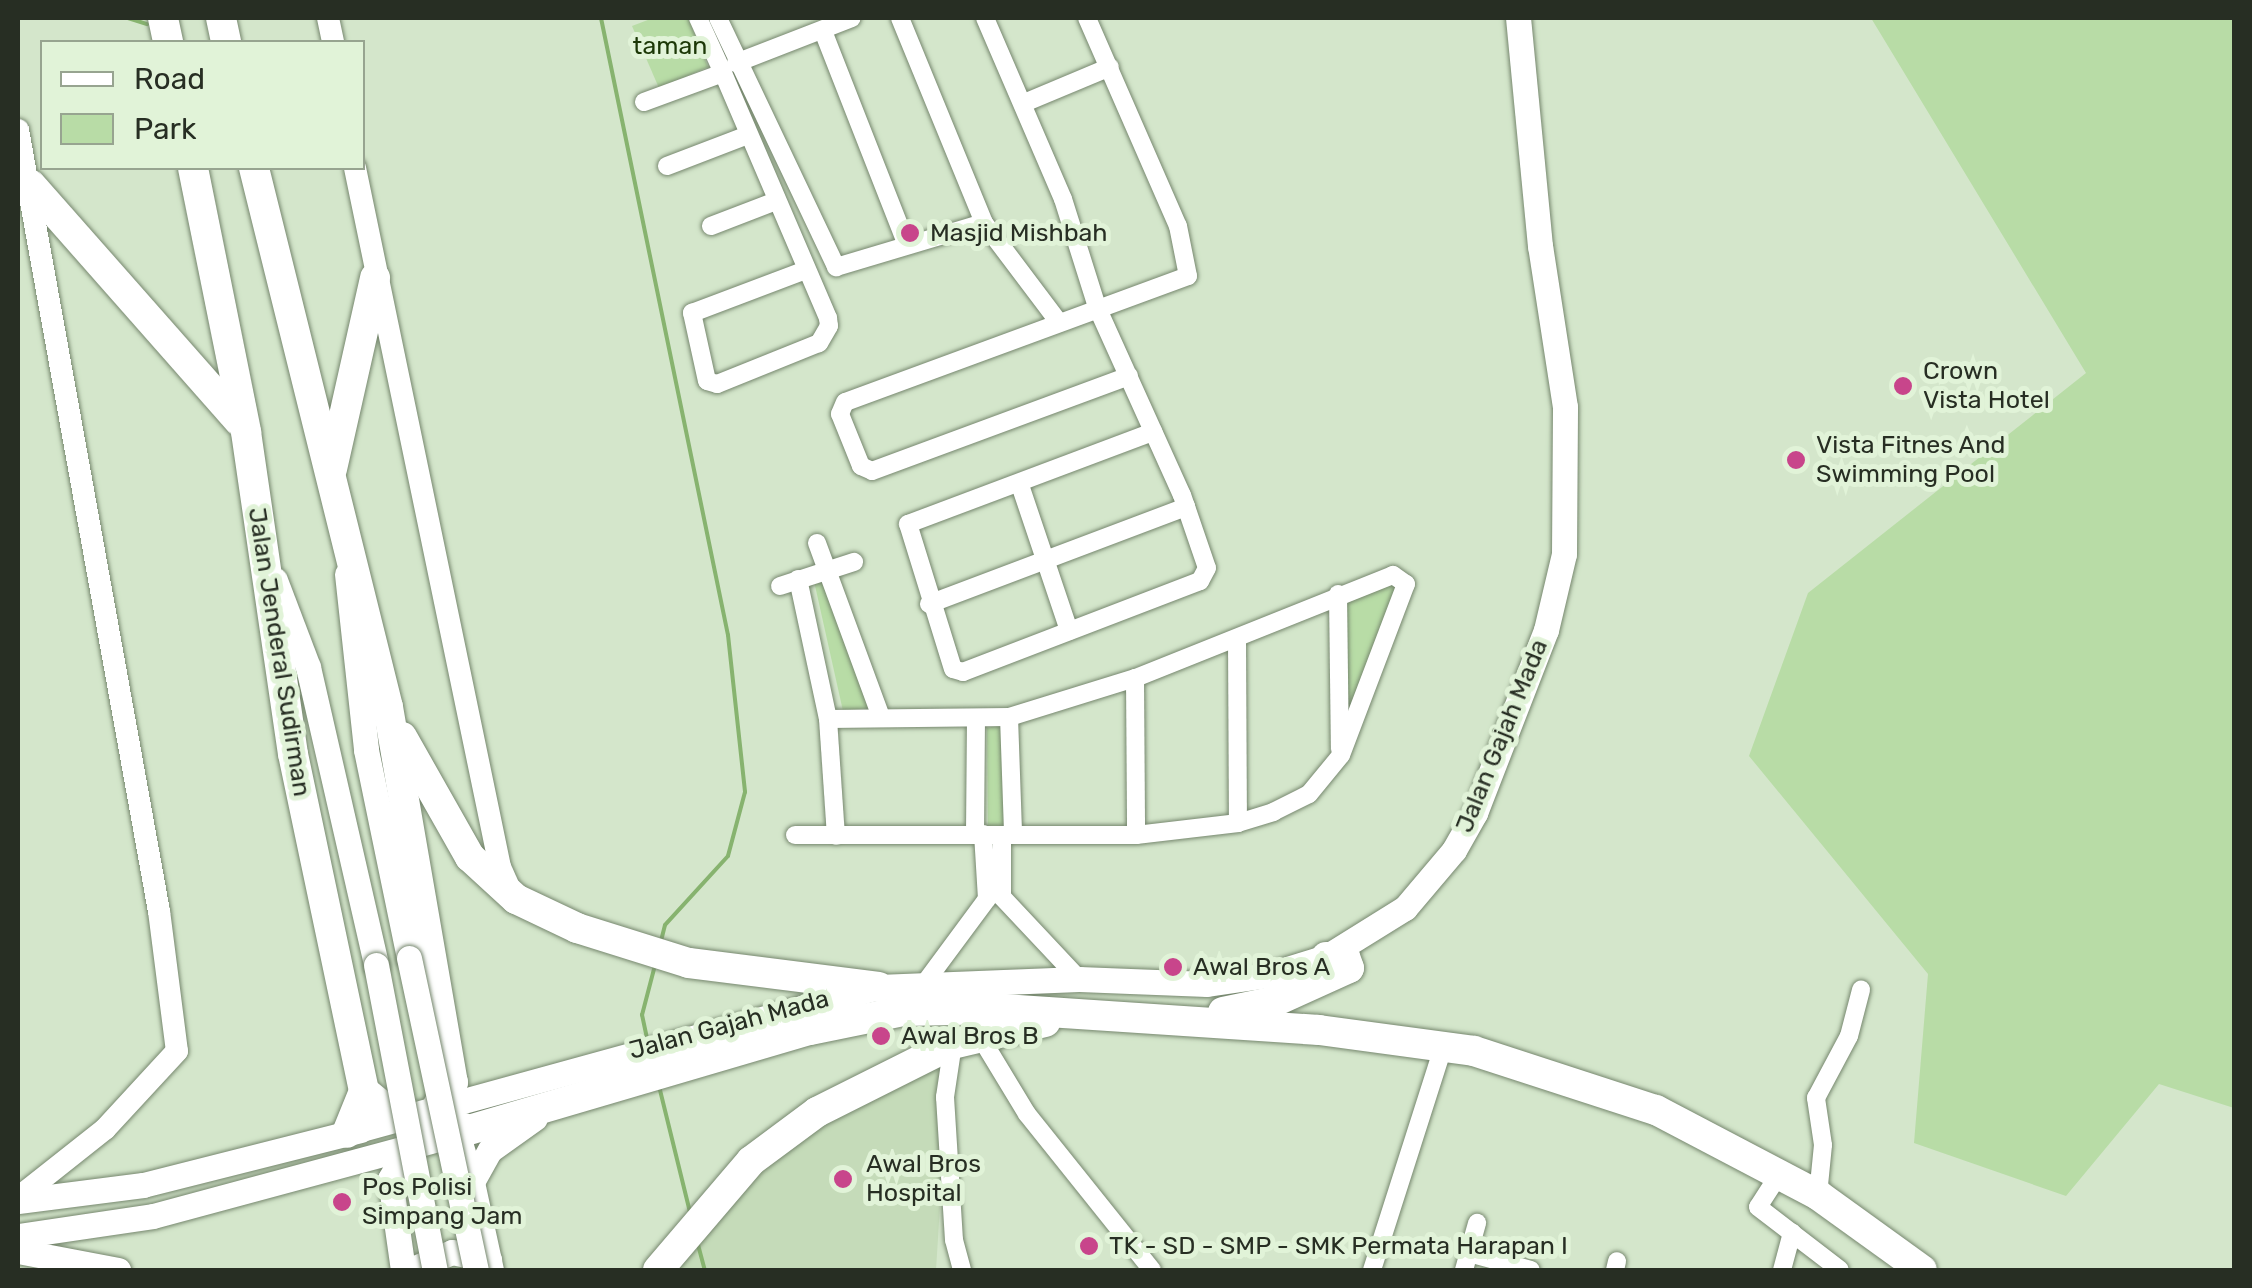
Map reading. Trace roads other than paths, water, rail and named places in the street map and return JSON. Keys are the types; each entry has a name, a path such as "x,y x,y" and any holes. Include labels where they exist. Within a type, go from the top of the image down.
{"highway":[{"name":"Jalan Jenderal Sudirman","path":"193,170 246,432 293,754 364,1091"},
{"path":"254,170 388,707 453,1082 417,1131 364,1091 347,1133"},
{"path":"31,185 76,244 216,388 246,432"},
{"path":"330,482 375,278"},
{"path":"388,707 449,825 470,856 516,899 577,928 737,974 878,987"},
{"path":"1171,1018 1276,1001 1348,968 1345,957 1326,958"},
{"path":"348,1001 379,1012 403,1010 433,979"},
{"name":"Jalan Gajah Mada","path":"417,1131 492,1125 552,1109 697,1066 806,1017 934,1009 1171,1018 1444,1044 1656,1110 1818,1195 1922,1270"},
{"path":"658,1270 686,1231 730,1182 817,1112 967,1041 1097,1015"}],"main road":[{"name":"Jalan Gajah Mada","path":"417,1131 486,1093 684,1036 806,1017 878,987 1080,978 1207,984 1326,958 1406,908 1460,840 1518,706 1564,554 1566,407 1540,246 1518,18"},
{"path":"261,543 308,667 376,964 435,1270"},
{"path":"348,550 348,623 360,712 408,958 485,1267"},
{"path":"472,1182 498,1141 552,1109"},
{"path":"18,1199 142,1185 347,1133 417,1131 466,1152 485,1267"},
{"path":"18,1236 153,1216 417,1131"},
{"path":"403,1270 390,1179 417,1131"},
{"path":"18,1251 118,1270"},
{"path":"411,1270 452,1252 485,1267"}],"street":[{"path":"698,18 730,68 836,268 906,243 984,223"},
{"path":"718,18 748,135 828,318 825,339 717,384 707,382 692,313 806,270"},
{"path":"644,102 852,18"},
{"path":"900,18 984,223 1056,320"},
{"path":"985,18 1024,103 1097,307 1130,376 1207,563 1200,581 957,672 929,604 908,524 1020,486 1152,432"},
{"path":"1087,18 1178,226 1189,273 844,402 840,414 861,466 876,470 1130,376"},
{"path":"823,31 906,243"},
{"path":"1024,103 1110,68"},
{"path":"18,130 31,185 159,911 177,1051 105,1129 18,1199"},
{"path":"667,166 748,135"},
{"path":"355,170 500,867 516,899"},
{"path":"711,226 776,201"},
{"path":"1020,486 1068,631"},
{"path":"929,604 1186,507"},
{"path":"817,544 880,714"},
{"path":"836,836 828,719 789,583 854,562"},
{"path":"796,835 1136,835 1238,823 1309,794 1340,756 1406,584 1396,574 1135,678 1010,718 880,714 828,719"},
{"path":"1338,594 1340,756"},
{"path":"1237,639 1238,823"},
{"path":"1135,678 1136,835"},
{"path":"993,834 1010,718"},
{"path":"924,984 994,898 993,834 976,719"},
{"path":"994,898 1080,978"},
{"path":"1818,1195 1824,1144 1816,1098 1849,1036 1861,990"},
{"path":"962,1270 954,1240 945,1097 967,1041 1152,1270"},
{"path":"1372,1270 1444,1044"},
{"path":"1780,1173 1758,1208 1840,1270"},
{"path":"1477,1223 1466,1262 1530,1270"},
{"path":"1782,1270 1792,1232"}],"waterway":[{"path":"128,18 147,24"},
{"path":"601,18 728,635 745,792 728,856 665,925 661,941"},
{"path":"648,1043 642,1015 655,965"},
{"path":"659,1086 690,1212"},
{"path":"697,1241 705,1270"}],"place":[{"name":"Masjid Mishbah","path":"910,233"},
{"name":"Crown Vista Hotel","path":"1903,386"},
{"name":"Vista Fitnes And Swimming Pool","path":"1796,460"},
{"name":"Awal Bros A","path":"1173,967"},
{"name":"Awal Bros B","path":"881,1036"},
{"name":"Awal Bros Hospital","path":"843,1179"},
{"name":"Pos Polisi Simpang Jam","path":"342,1202"},
{"name":"TK - SD - SMP - SMK Permata Harapan I","path":"1089,1246"}],"park label":[{"name":"taman","path":"670,46"}]}
